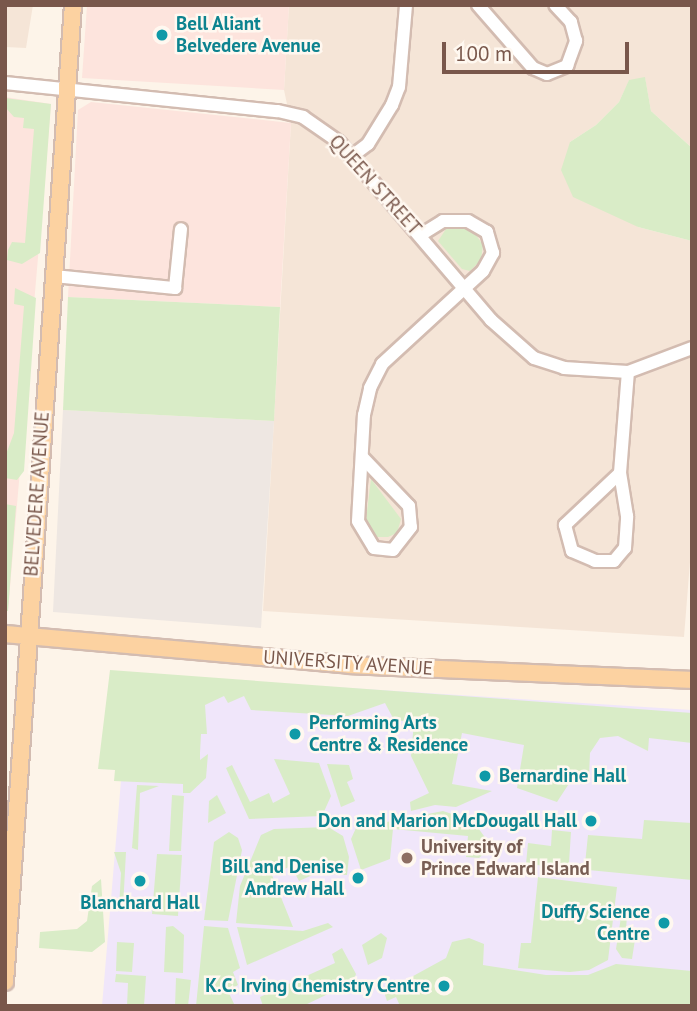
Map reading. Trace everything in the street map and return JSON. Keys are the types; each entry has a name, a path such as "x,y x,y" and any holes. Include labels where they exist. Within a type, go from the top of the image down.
{"main road":[{"name":"BELVEDERE AVENUE","path":"5,982 26,636 69,89 73,5"},
{"name":"UNIVERSITY AVENUE","path":"5,634 350,665 692,680"}],"street":[{"path":"352,156 368,144 392,105 399,87 406,5"},
{"path":"478,5 533,68 547,74 567,66 576,41 570,22 555,5"},
{"name":"QUEEN STREET","path":"5,83 278,111 314,122 352,156 506,337 543,362 628,372 692,348"},
{"path":"362,457 409,506 411,527 393,550 374,548 358,521 364,415 376,374 492,260 494,245 487,232 478,224 458,219 443,221 421,235"},
{"path":"54,276 176,288 181,229"},
{"path":"620,473 565,525 572,551 595,561 614,561 625,548 627,516 620,473 628,372"}],"shaded area":[{"path":"5,5 33,5 26,48 5,47"},
{"path":"87,5 289,5 284,90 82,78"},
{"path":"289,5 692,5 692,148 651,111 645,78 629,81 619,102 596,125 570,142 638,227 692,241 692,537 684,637 263,611 291,123 284,90"},
{"path":"5,97 51,104 8,611 5,611"},
{"path":"91,102 291,123 280,307 68,297 78,110"},
{"path":"63,410 274,421 261,628 53,612"},
{"name":"University of Prince Edward Island","path":"130,674 692,710 692,1006 102,1006"}],"green space":[{"path":"645,77 651,111 692,148 692,241 638,227 573,197 561,170 570,142 596,125 619,102 629,80"},
{"path":"5,98 51,104 40,253 22,264 7,260 12,242 25,243 34,129 23,128 24,118 14,117 5,107"},
{"path":"459,227 474,232 483,245 481,260 470,271 462,269 438,241 446,229"},
{"path":"15,288 36,298 24,471 17,480 5,478 5,457 14,433 24,306 14,304"},
{"path":"68,297 280,307 274,421 63,410"},
{"path":"371,479 401,519 397,533 388,537 375,537 365,528"},
{"path":"5,504 16,506 8,611 5,611"},
{"path":"110,670 692,713 692,743 649,738 648,751 618,736 600,738 590,753 589,776 574,776 557,802 517,788 524,745 462,733 452,784 492,791 456,807 435,805 411,811 410,802 429,793 411,756 414,722 394,720 385,703 348,716 251,710 244,696 228,703 224,696 205,705 207,734 201,734 200,760 208,754 206,778 190,793 183,793 183,784 114,781 115,770 98,769"},
{"path":"274,759 319,763 331,796 322,816 249,819 226,768 232,765 250,802 269,793 273,803 290,794"},
{"path":"327,764 349,765 353,779 347,782 355,801 341,807"},
{"path":"137,785 159,786 140,793 138,850 132,848"},
{"path":"172,795 184,796 181,851 169,851"},
{"path":"217,795 226,813 208,823 209,801"},
{"path":"443,811 473,821 492,847 479,858 466,857 468,836 393,829 390,859 361,870 351,839 356,828"},
{"path":"644,820 692,823 692,880 526,864 528,843 551,846 552,830 571,832 569,863 585,864 588,835 642,839"},
{"path":"328,827 343,836 349,857 347,875 317,873 299,881 291,866 272,875 293,927 236,923 240,886 261,835 274,829"},
{"path":"229,832 238,838 242,850 228,921 204,920 214,842"},
{"path":"114,852 126,852 123,908 119,908 121,873"},
{"path":"157,854 182,855 178,916 152,914"},
{"path":"538,877 617,887 608,960 589,970 570,972 518,968 521,943 531,943"},
{"path":"101,879 105,942 92,952 39,948 40,932 77,929 87,921 92,886"},
{"path":"627,914 626,931 636,933 632,959 622,958 616,949 621,917"},
{"path":"328,923 333,927 247,965 237,927 303,931"},
{"path":"173,926 184,935 183,973 164,972 166,927"},
{"path":"204,926 228,928 240,968 233,972 238,985 228,991 235,1006 196,1006"},
{"path":"381,933 387,938 382,958 368,965 362,945"},
{"path":"469,938 484,944 483,965 546,975 588,975 616,964 692,971 692,1006 400,1006 396,997 387,1001 384,992 446,958 452,942"},
{"path":"117,942 134,943 132,972 116,971"},
{"path":"342,948 356,974 353,982 303,1006 263,1006 260,997 335,963 332,954"},
{"path":"116,974 146,976 144,1006 127,1006 128,983 115,982"},
{"path":"176,978 191,980 188,1006 175,1006"}],"place":[{"name":"Bell Aliant Belvedere Avenue","path":"162,35"},
{"name":"Performing Arts Centre & Residence","path":"295,734"},
{"name":"Bernardine Hall","path":"485,776"},
{"name":"Don and Marion McDougall Hall","path":"591,821"},
{"name":"University of Prince Edward Island","path":"407,858"},
{"name":"Bill and Denise Andrew Hall","path":"358,878"},
{"name":"Blanchard Hall","path":"140,881"},
{"name":"Duffy Science Centre","path":"664,923"},
{"name":"K.C. Irving Chemistry Centre","path":"444,986"}]}
